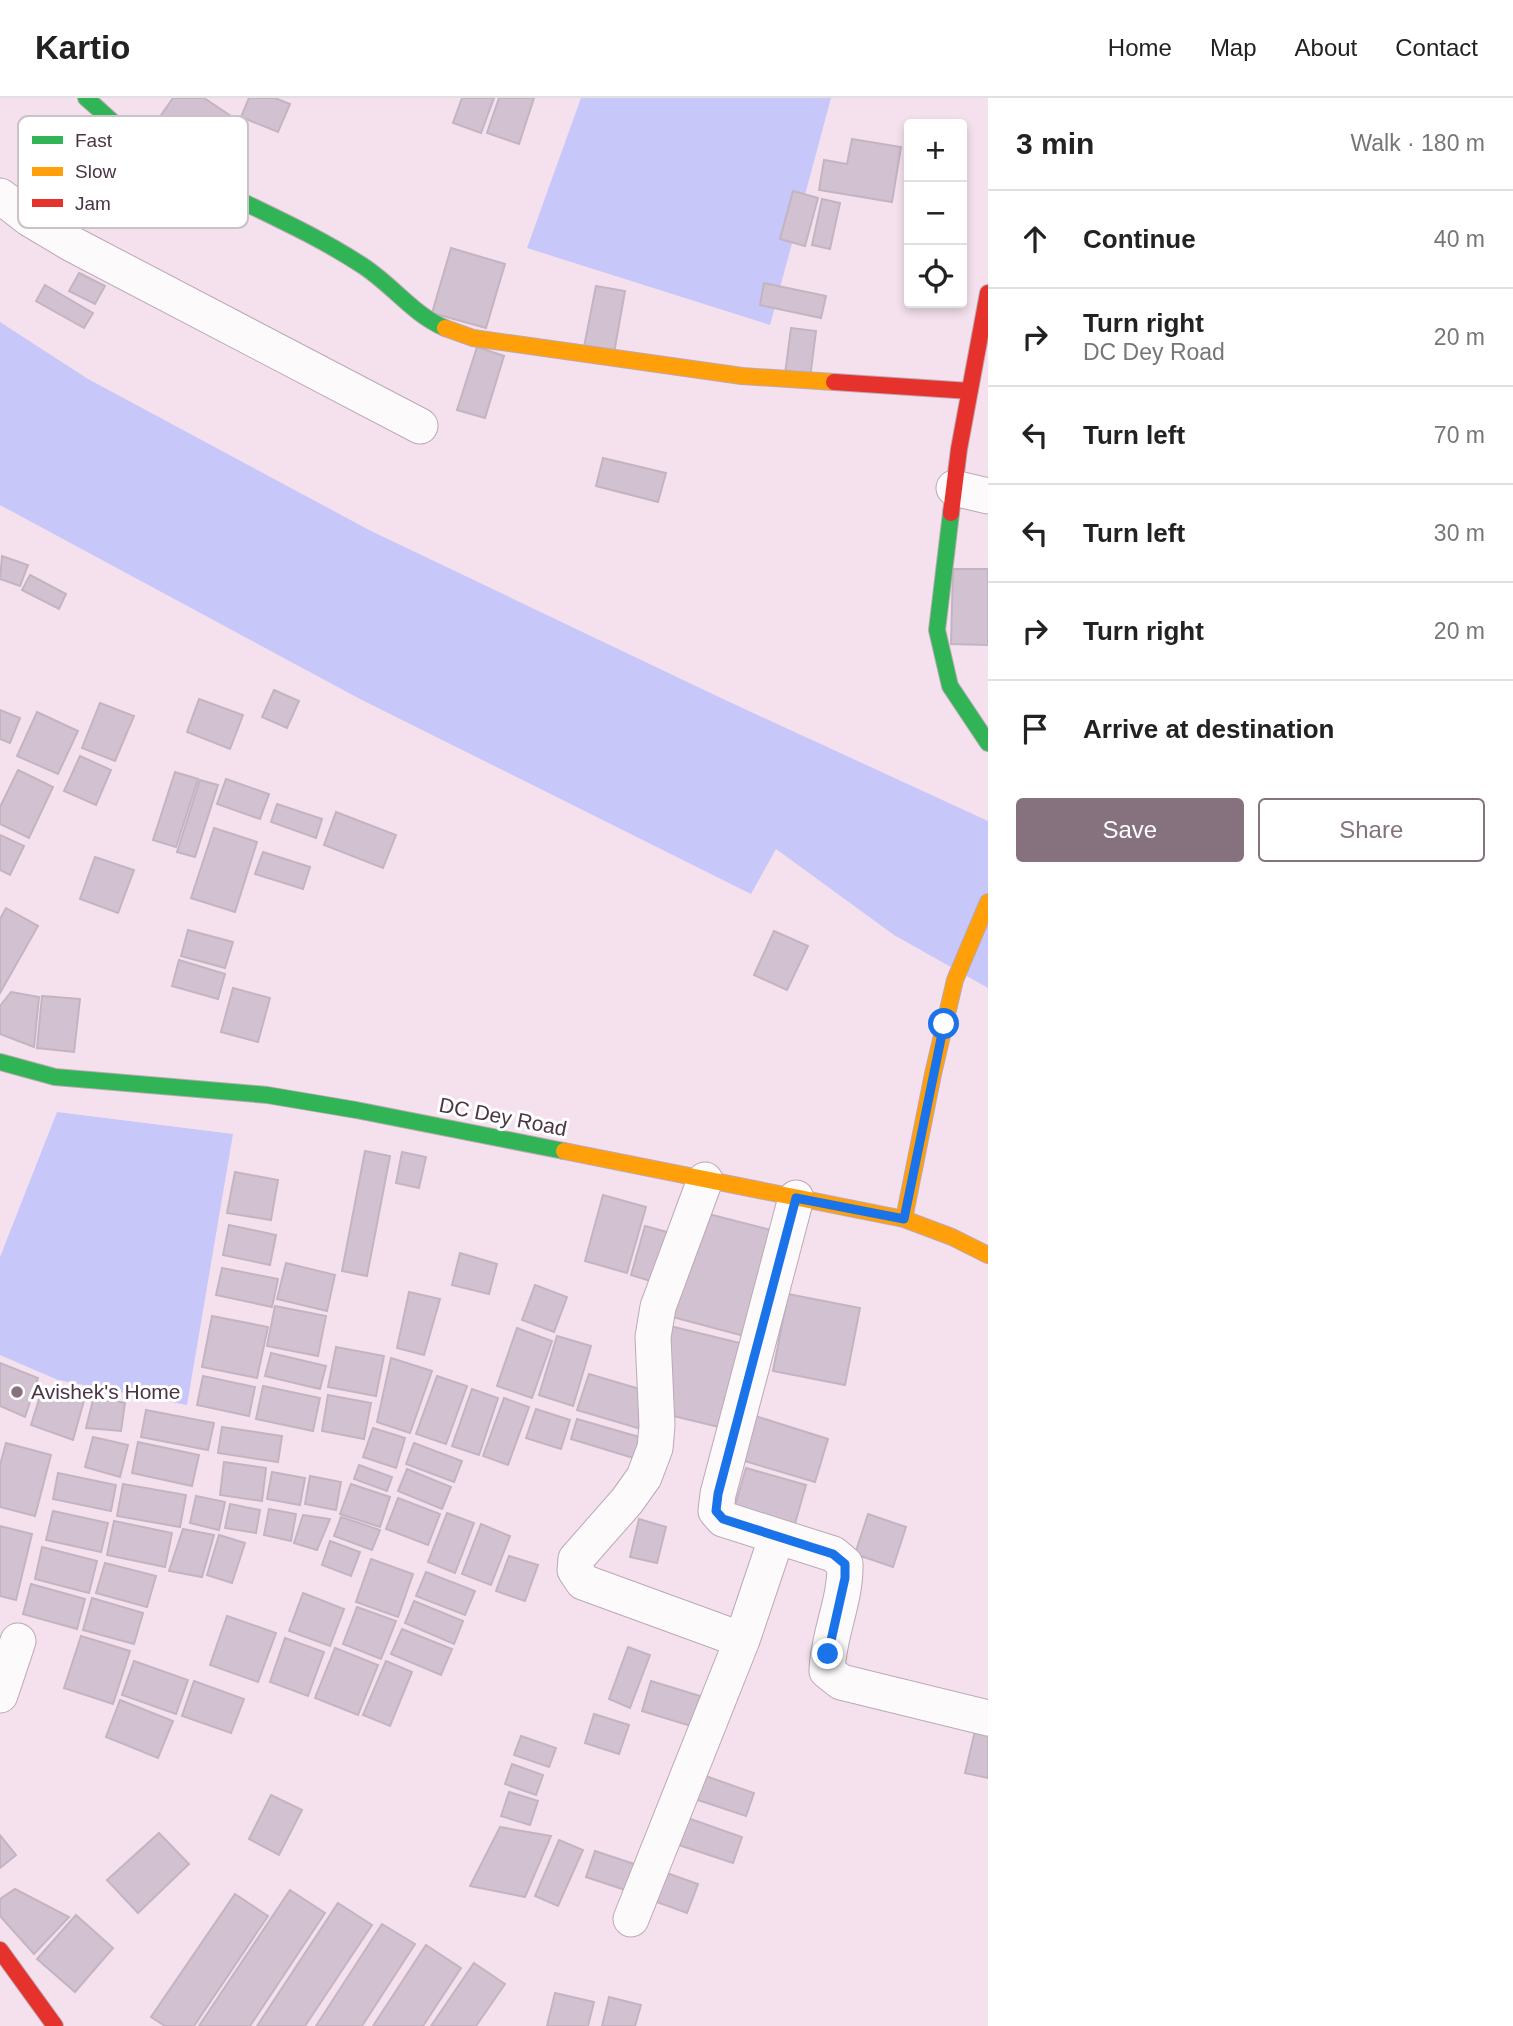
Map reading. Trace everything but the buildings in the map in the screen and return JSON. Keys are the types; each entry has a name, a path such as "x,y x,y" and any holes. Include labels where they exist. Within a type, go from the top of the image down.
{"street":[{"path":"86,98 107,116"},
{"path":"0,196 18,210"},
{"path":"248,204 361,264 393,288 415,310 442,327 473,338 742,376 970,391"},
{"path":"45,228 421,426"},
{"path":"988,293 954,488 937,630 950,686 988,743"},
{"path":"954,488 988,496"},
{"path":"904,1219 955,980 988,902"},
{"name":"DC Dey Road","path":"0,1062 55,1077 267,1095 451,1128 904,1219 953,1237 988,1255"},
{"path":"705,1180 658,1307 653,1337 657,1426 655,1448 644,1477 627,1501 576,1559 575,1570 583,1582 742,1640"},
{"path":"796,1198 718,1494 716,1511 723,1519 833,1554 845,1564 845,1578 828,1654 827,1671 841,1682 988,1718"},
{"path":"631,1919 742,1640 777,1536"},
{"path":"0,1695 18,1641"},
{"path":"0,1950 55,2026"}],"water":[{"path":"581,98 831,98 770,325 527,248"},
{"path":"0,322 88,379 371,531 723,699 988,821 988,988 894,935 776,849 751,894 360,699 0,505"},
{"path":"57,1112 233,1134 187,1405 58,1380 0,1355 0,1257"}],"traffic: fast":[{"path":"86,98 106,116"},
{"path":"248,204 335,249 371,272 422,315 445,328"},
{"path":"951,513 937,630 950,686 988,743"},
{"path":"0,1062 55,1077 267,1095 564,1151"}],"traffic: slow":[{"path":"445,328 473,338 742,376 834,382"},
{"path":"904,1219 955,980 988,902"},
{"path":"564,1151 904,1219 952,1237 988,1255"}],"traffic: jam":[{"path":"951,513 959,449 988,293"},
{"path":"834,382 970,391"},
{"path":"0,1950 55,2026"}],"place":[{"name":"Avishek's Home","path":"17,1392"}],"route":[{"path":"828,1654 845,1578 845,1564 833,1554 723,1519 716,1511 718,1494 796,1198 904,1219 944,1024"}]}
